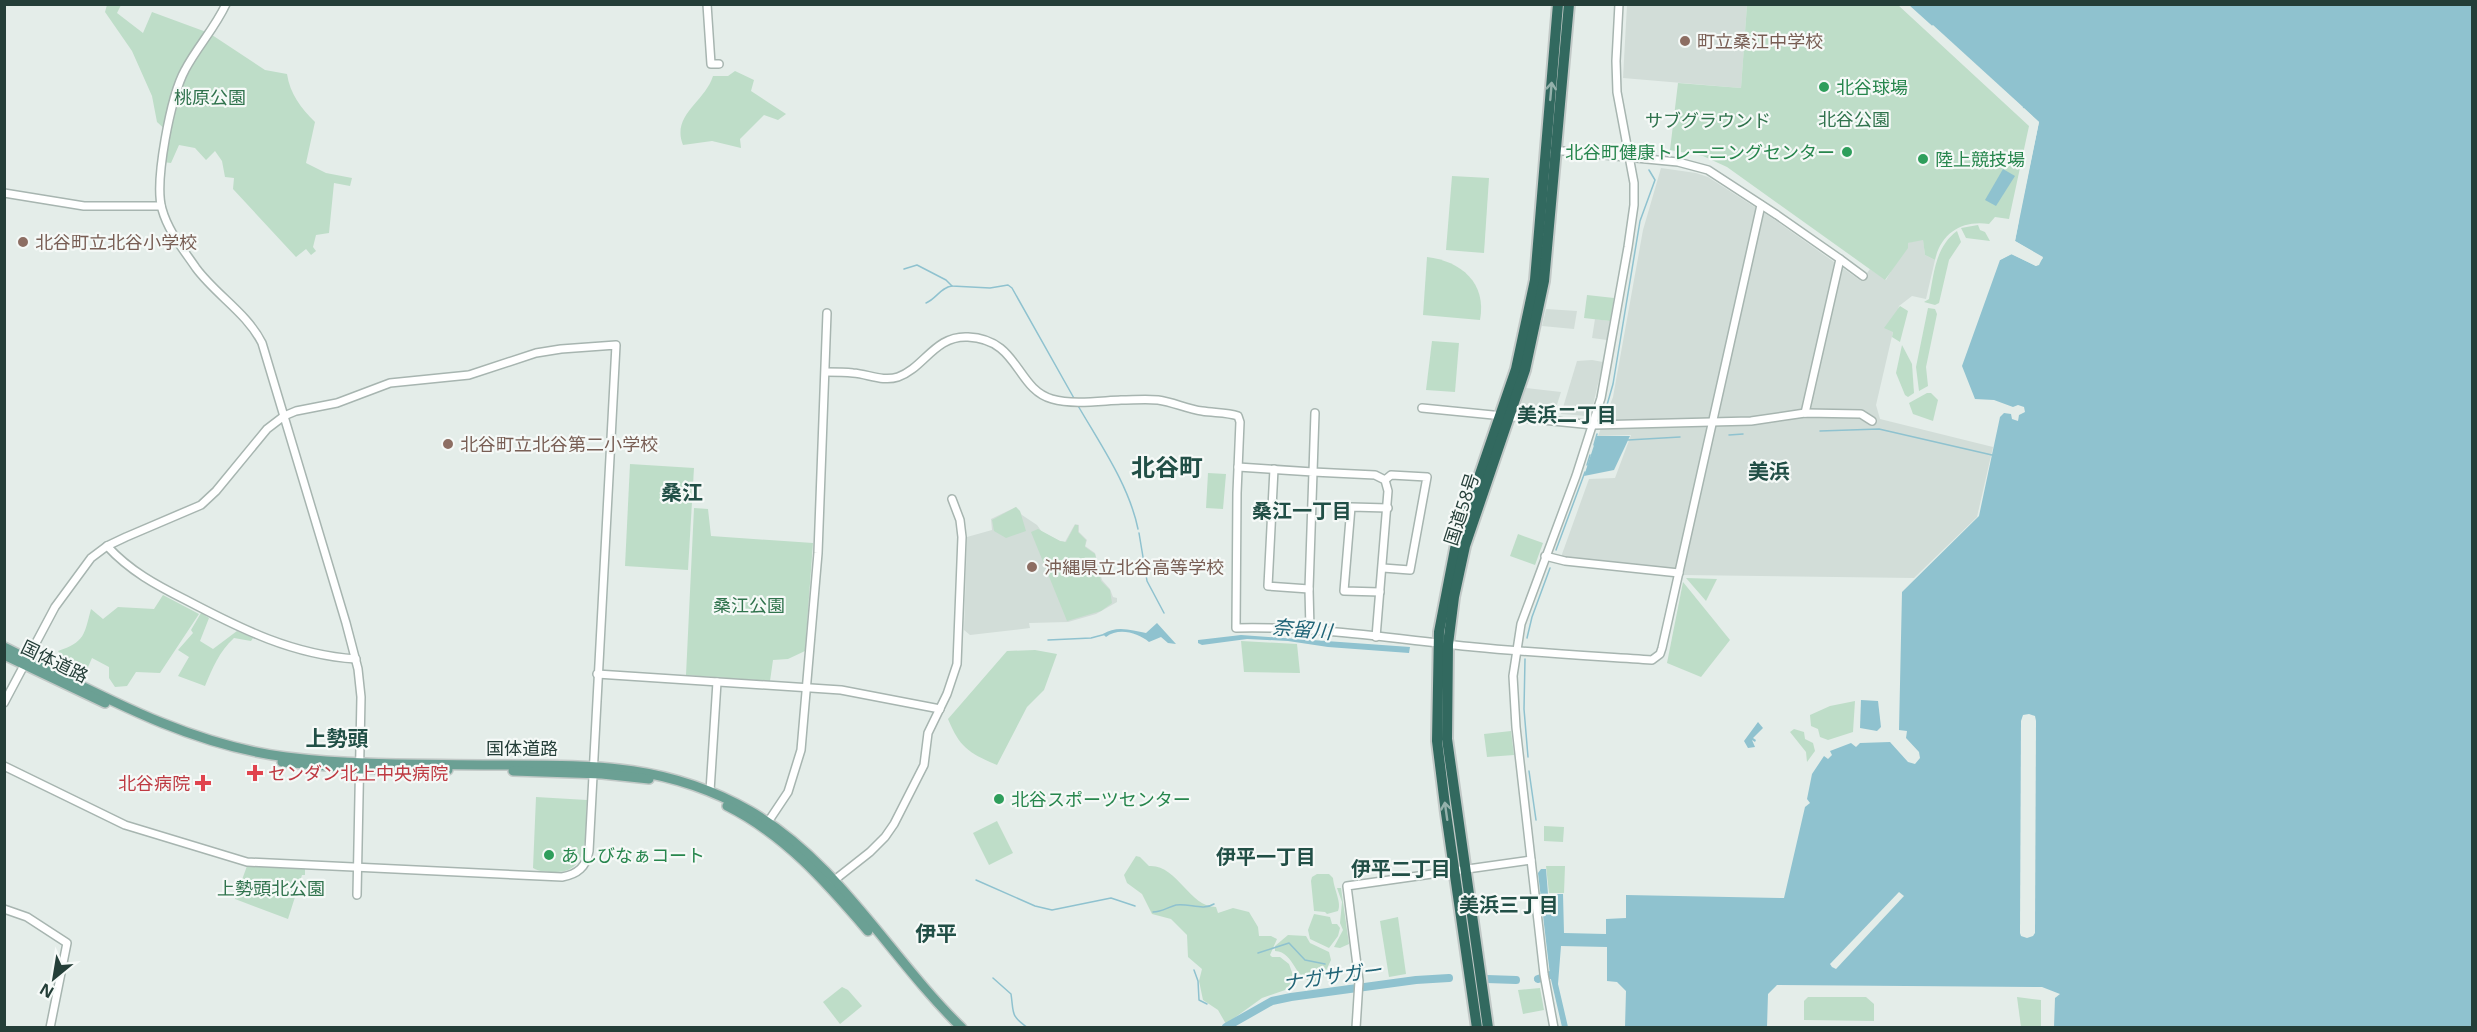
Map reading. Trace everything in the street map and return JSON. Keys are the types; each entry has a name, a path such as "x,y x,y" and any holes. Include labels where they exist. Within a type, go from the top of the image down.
{"highway":[{"name":"国道58号","path":"1551,150 1558,4"},
{"name":"国道58号","path":"1477,1028 1447,739 1443,643 1456,544 1504,417 1530,309 1569,4"},
{"name":"国道58号","path":"1459,868 1488,1028"}],"main road":[{"name":"国体道路","path":"4,647 26,661 146,717 212,741 287,757 360,765 592,769 651,773 710,791 768,822 801,847 952,1028"},
{"name":"国体道路","path":"4,655 26,661"},
{"name":"国体道路","path":"592,769 656,780 709,797 757,823 784,842 831,883 962,1028"}],"street":[{"path":"226,4 219,20 185,69 177,87 163,162 161,206 173,234 207,283 248,321 266,352 356,659 361,698 357,895"},
{"path":"707,4 715,64"},
{"path":"1554,1028 1544,978 1516,727 1513,676 1521,624 1593,424 1608,370 1633,215 1634,183 1621,121 1616,77 1619,4"},
{"path":"1551,150 1678,162 1708,170 1863,276"},
{"path":"4,193 84,206 161,206"},
{"path":"826,372 854,373 886,379 898,377 936,347 964,336 994,343 1002,349 1041,394 1058,401 1155,400 1200,411 1238,416 1240,422 1236,628 1269,627 1310,630 1516,650 1652,660 1660,654 1662,648 1761,205"},
{"path":"1805,414 1840,259"},
{"path":"768,822 784,798 795,775 801,750 818,553 827,313"},
{"path":"4,703 66,592 91,558 107,546 201,505 216,491 267,429 284,416 296,411 337,403 390,383 469,375 536,353 616,345 589,851 581,869 572,875 562,876 247,862 124,825 4,766"},
{"path":"1422,408 1593,424 1713,423 1805,414 1861,414 1872,421"},
{"path":"1310,630 1309,589 1315,413"},
{"path":"1238,467 1375,475 1384,480 1389,496 1376,637"},
{"path":"1274,470 1268,586 1309,589"},
{"path":"1383,568 1410,570 1427,477 1391,475 1384,480"},
{"path":"831,883 870,852 894,824 924,765 928,733 956,668 962,537 960,520 952,499"},
{"path":"1380,592 1344,591 1351,507 1388,508"},
{"path":"107,546 135,573 244,630 287,647 321,655 356,659"},
{"path":"1545,556 1565,561 1679,573"},
{"path":"597,674 851,691 940,709"},
{"path":"710,791 717,682"},
{"path":"1356,1028 1359,982 1347,886 1459,868 1531,860"},
{"path":"4,909 27,917 67,943 50,1028"}],"shaded area":[{"name":"町立桑江中学校","path":"1627,5 1747,5 1741,88 1623,78"},
{"path":"1661,168 1708,177 1775,220 1861,281 1870,269 1886,280 1907,243 1923,239 1925,255 1935,260 1926,299 1912,296 1899,306 1876,405 1880,419 1993,447 1977,517 1914,578 1683,575 1683,570 1561,557 1589,479 1615,478 1631,435 1598,436 1613,397 1643,230"},
{"path":"1546,309 1577,311 1574,329 1542,326"},
{"path":"1595,319 1610,321 1607,340 1592,338"},
{"path":"1577,361 1603,362 1591,414 1586,416 1561,414"},
{"path":"1526,388 1561,392 1554,414 1527,412 1521,403"},
{"name":"沖縄県立北谷高等学校","path":"1016,507 1042,532 1060,541 1065,542 1075,524 1079,525 1079,532 1087,540 1085,546 1095,553 1102,580 1110,589 1113,597 1117,598 1117,602 1096,614 1068,622 1029,623 1030,628 970,635 964,630 967,537 992,530 991,519"}],"green space":[{"name":"桃原公園","path":"107,5 121,5 117,13 143,33 152,12 209,33 265,70 287,74 297,100 315,122 306,163 326,173 352,178 350,186 334,183 329,233 316,235 313,247 316,251 311,255 306,249 296,257 233,189 234,178 225,177 222,161 215,151 206,160 195,148 179,145 171,163 163,162 168,132 157,122 152,96 132,51 105,12"},
{"name":"北谷公園","path":"1747,5 1898,5 2029,126 2009,219 1995,217 1989,224 1970,224 1954,230 1942,242 1935,260 1925,255 1923,240 1908,243 1908,248 1885,280 1727,167 1703,156 1670,150 1678,83 1741,88"},
{"path":"735,71 754,80 751,91 786,114 778,120 764,115 740,139 741,148 712,141 683,145 681,134 685,117 703,94 713,76 728,76"},
{"path":"1452,176 1489,178 1484,253 1446,250"},
{"path":"1978,225 1990,241 1966,238 1961,228"},
{"path":"1957,231 1961,242 1949,260 1939,303 1935,305 1924,302 1929,299 1940,253 1950,237"},
{"path":"1427,257 1451,263 1469,276 1479,295 1480,320 1423,315"},
{"path":"1587,295 1614,298 1610,321 1584,318"},
{"path":"1900,306 1908,311 1900,342 1892,337 1893,332 1884,328"},
{"path":"1928,308 1935,309 1937,314 1926,367 1928,386 1919,391 1916,367"},
{"path":"1432,341 1459,343 1455,392 1426,390"},
{"path":"1902,345 1912,364 1914,393 1908,397 1896,373"},
{"path":"1931,393 1938,400 1933,421 1913,414 1909,403"},
{"path":"630,464 694,468 688,570 625,566"},
{"path":"1208,473 1226,474 1223,509 1206,508"},
{"path":"1016,507 1020,511 1026,531 1006,538 994,531 992,520"},
{"name":"桑江公園","path":"694,508 708,509 711,536 813,543 805,651 788,659 773,660 770,681 686,675"},
{"path":"1075,525 1078,525 1078,532 1086,540 1085,547 1095,554 1101,581 1110,590 1112,603 1101,611 1067,621 1031,532 1038,529 1066,542"},
{"path":"1518,534 1543,543 1535,565 1510,556"},
{"path":"1686,578 1717,579 1706,601"},
{"path":"1683,582 1730,640 1701,677 1667,663"},
{"path":"163,595 199,614 160,673 136,672 127,686 115,687 109,678 109,667 92,658 85,674 71,667 58,651 74,644 82,636 91,609 103,619 118,607 154,609"},
{"path":"201,613 209,618 200,641 213,649 237,631 253,638 251,641 234,638 229,643 220,654 205,686 178,676 189,657 178,650 193,633 191,630"},
{"path":"1241,641 1297,644 1300,673 1244,672"},
{"path":"1035,650 1057,654 1044,690 1027,707 997,765 966,748 957,737 948,719 1007,651"},
{"path":"1855,701 1853,732 1828,740 1820,737 1818,729 1811,726 1810,715 1830,706"},
{"path":"1794,729 1804,732 1805,739 1813,743 1815,751 1807,762 1806,752 1790,732"},
{"path":"1511,731 1514,755 1487,757 1484,734"},
{"path":"536,797 587,800 584,846 576,865 568,870 547,872 533,868"},
{"path":"997,821 1013,853 989,865 973,833"},
{"path":"1544,826 1564,827 1563,842 1544,841"},
{"path":"1136,856 1149,866 1159,867 1167,872 1198,900 1216,907 1218,913 1233,908 1249,912 1258,927 1259,936 1271,936 1277,939 1270,955 1280,957 1289,964 1293,975 1292,984 1288,989 1262,998 1226,1024 1218,1010 1203,1000 1199,981 1202,969 1188,957 1187,935 1171,919 1152,914 1142,894 1127,883 1124,875"},
{"name":"上勢頭北公園","path":"251,864 305,868 305,875 302,875 288,919 235,899 247,866"},
{"path":"1546,866 1565,866 1564,893 1549,893"},
{"path":"1317,874 1329,874 1333,878 1339,904 1338,911 1327,914 1314,911 1311,881 1312,877"},
{"path":"1337,888 1341,888 1349,944 1340,948 1334,947 1343,930 1340,923 1342,902"},
{"path":"1314,914 1330,917 1332,924 1337,924 1340,928 1338,936 1329,948 1310,939 1308,930"},
{"path":"1398,917 1406,974 1389,977 1380,921"},
{"path":"1288,935 1306,936 1310,943 1329,952 1331,960 1321,981 1305,979 1288,957 1275,951 1275,946"},
{"path":"842,987 848,990 862,1006 840,1024 823,1002"},
{"path":"1540,988 1544,1010 1523,1014 1518,990"},
{"path":"1808,997 1866,997 1874,1004 1874,1021 1804,1020 1804,1001"},
{"path":"2017,997 2041,1000 2041,1027 2021,1027"}],"water":[{"path":"1909,5 2472,5 2472,1027 2054,1027 2055,998 2060,994 2042,987 1777,985 1768,994 1767,1027 1625,1027 1626,991 1617,982 1607,981 1607,947 1561,946 1558,984 1568,1027 1562,1027 1550,975 1538,873 1541,869 1546,869 1548,894 1563,894 1564,933 1606,934 1606,919 1626,918 1626,895 1784,898 1805,807 1810,803 1807,799 1812,774 1824,756 1828,759 1832,755 1830,751 1851,743 1856,747 1860,743 1890,742 1908,762 1915,764 1920,758 1919,752 1906,738 1907,731 1899,730 1902,592 1979,516 2000,417 2004,413 2011,414 2012,419 2018,421 2019,415 2025,412 2024,407 2018,405 2013,407 1994,400 1975,399 1962,366 2000,260 2011,254 2036,266 2043,258 2015,241 2039,122"},
{"path":"2003,169 2015,176 1996,206 1985,200"},
{"path":"1597,436 1630,436 1614,470 1584,476"},
{"path":"1157,623 1176,644 1168,643 1161,637 1149,642 1128,632 1117,632 1106,637 1103,634 1119,629 1146,633"},
{"path":"1241,635 1410,647 1409,653 1247,639 1202,645 1198,643 1198,640"},
{"path":"1861,700 1878,701 1881,727 1877,731 1860,728"},
{"path":"1758,722 1763,728 1753,738 1755,742 1752,740 1755,747 1748,748 1744,741"}],"pier":[{"path":"1933,25 2023,107 2021,109 1930,27"},
{"path":"2024,108 2039,122 2019,218 2017,218 2036,123 2022,111"},
{"path":"2016,220 2019,220 2015,241 2043,257 2039,265 2036,266 2012,254 2000,260 1998,258 2006,251 2012,251 2036,263 2039,261 2032,253 2012,242"},
{"path":"2023,715 2035,716 2036,721 2035,933 2027,938 2021,936 2020,933 2021,721"},
{"path":"1899,892 1904,896 1836,969 1832,967 1830,964"}],"waterway":[{"path":"1605,412 1613,384 1640,221 1655,180 1649,170"},
{"path":"904,269 917,265 946,280 952,286 990,288 1008,285 1012,288 1075,400"},
{"path":"926,303 952,286"},
{"path":"1077,404 1121,481 1138,529"},
{"path":"1820,431 1879,429 1992,455"},
{"path":"1594,445 1597,434"},
{"path":"1729,435 1743,434"},
{"path":"1628,440 1680,437"},
{"path":"1587,465 1590,455"},
{"path":"1556,550 1585,472"},
{"path":"1139,533 1147,581 1164,613"},
{"path":"1527,638 1532,617 1550,568"},
{"name":"奈留川","path":"1048,640 1091,638 1106,634"},
{"path":"1525,659 1524,709 1528,757"},
{"path":"1529,771 1536,820"},
{"path":"976,880 1035,906 1052,910 1111,898 1135,906"},
{"path":"1153,912 1176,905 1205,907 1214,904"},
{"path":"1258,953 1289,943 1305,960 1325,964"},
{"path":"1194,970 1198,981 1199,1000 1207,1004"},
{"name":"ナガサガー","path":"1538,979 1550,975"},
{"name":"ナガサガー","path":"993,978 1011,994 1014,1014 1028,1028"},
{"name":"ナガサガー","path":"1226,1027 1272,1001 1416,980 1449,978"},
{"name":"ナガサガー","path":"1487,979 1516,980"}],"place":[{"name":"町立桑江中学校","path":"1685,41"},
{"name":"北谷球場","path":"1824,87"},
{"name":"北谷町健康トレーニングセンター","path":"1847,152"},
{"name":"陸上競技場","path":"1923,159"},
{"name":"北谷町立北谷小学校","path":"23,242"},
{"name":"北谷町立北谷第二小学校","path":"448,444"},
{"name":"沖縄県立北谷高等学校","path":"1032,567"},
{"name":"センダン北上中央病院","path":"255,773"},
{"name":"北谷病院","path":"203,783"},
{"name":"北谷スポーツセンター","path":"999,799"},
{"name":"あしびなぁコート","path":"549,855"}],"district":[{"name":"美浜二丁目","path":"1567,414"},
{"name":"北谷町","path":"1167,466"},
{"name":"美浜","path":"1769,471"},
{"name":"桑江","path":"682,492"},
{"name":"桑江一丁目","path":"1302,510"},
{"name":"上勢頭","path":"337,738"},
{"name":"伊平一丁目","path":"1266,856"},
{"name":"伊平二丁目","path":"1401,868"},
{"name":"美浜三丁目","path":"1509,904"},
{"name":"伊平","path":"936,933"}],"park label":[{"name":"サブグラウンド","path":"1708,120"}]}
